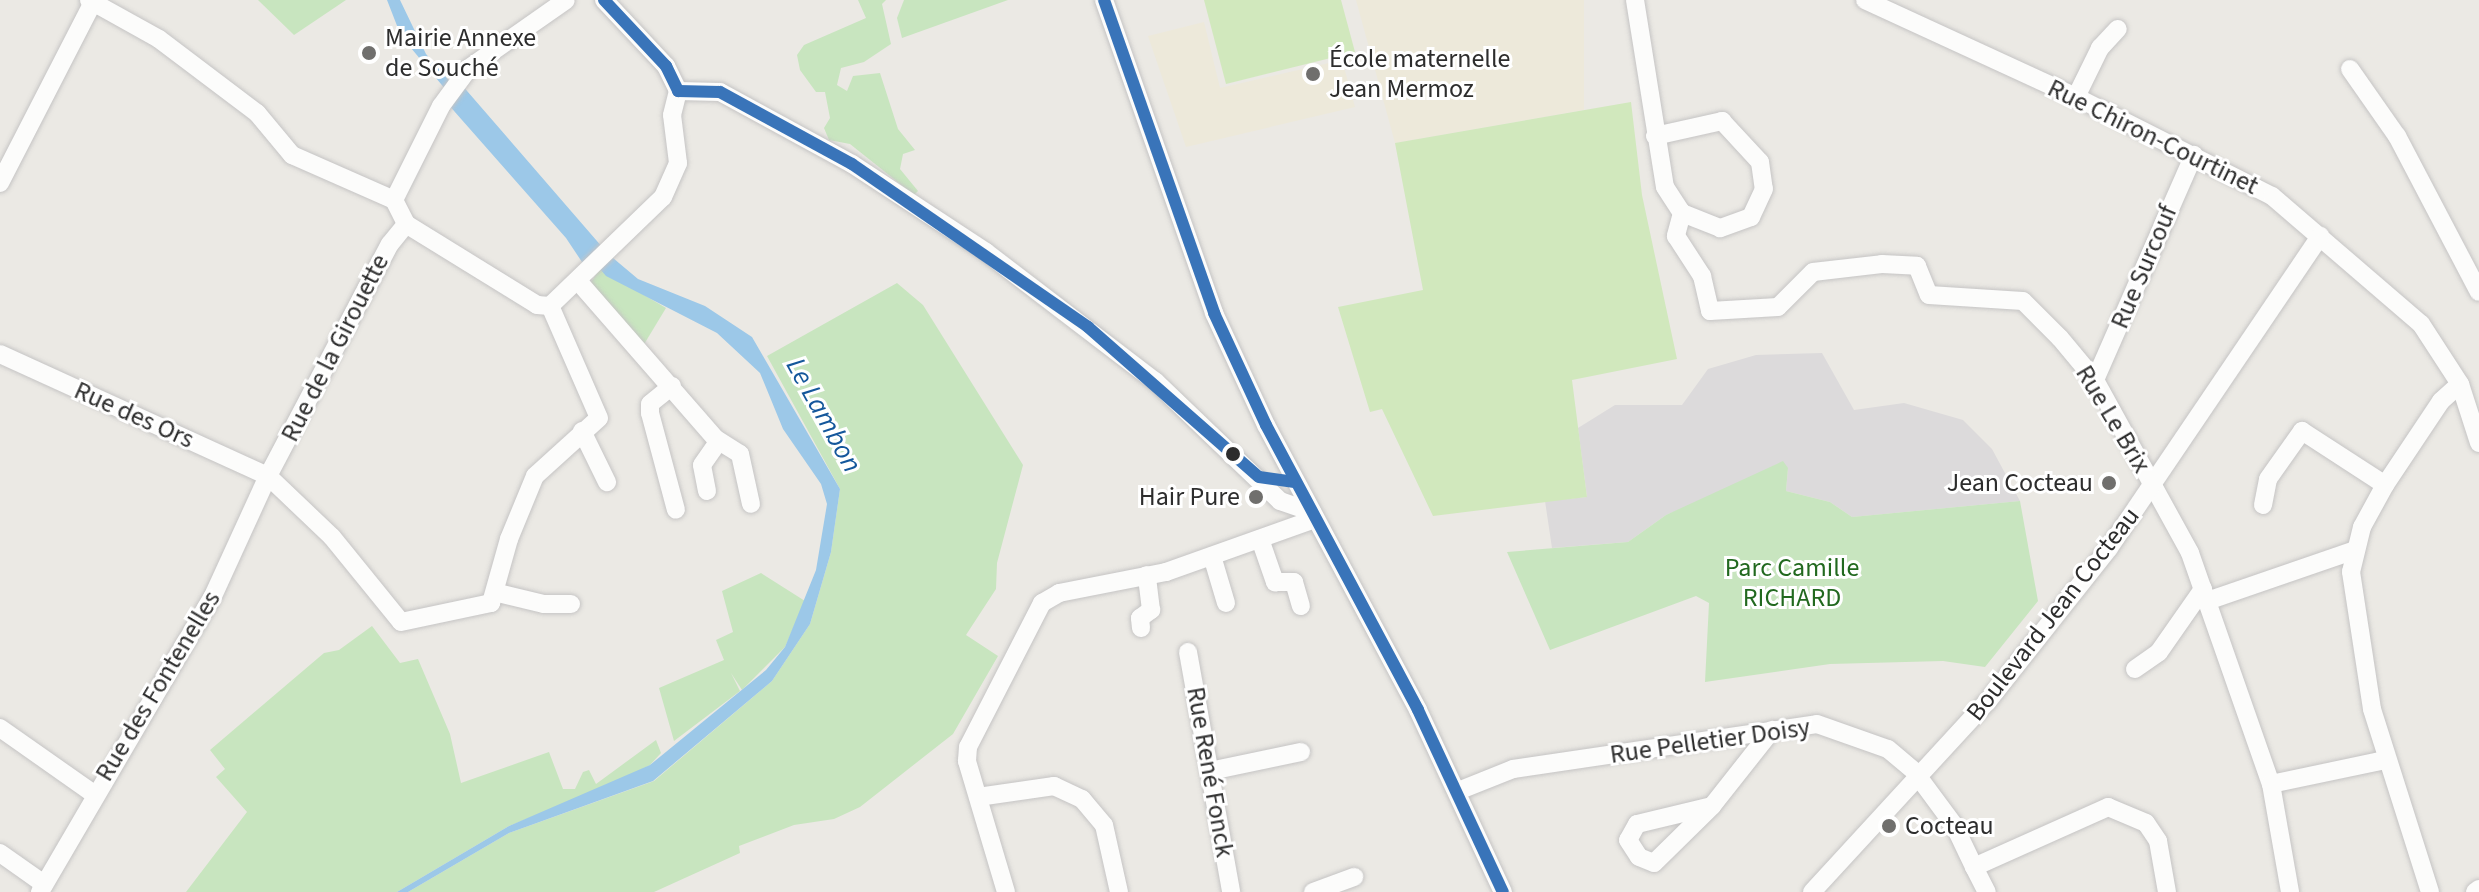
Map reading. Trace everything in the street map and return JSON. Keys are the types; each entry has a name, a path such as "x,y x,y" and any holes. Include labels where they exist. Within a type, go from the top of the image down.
{"street":[{"path":"394,200 443,103 460,79 485,55 566,0"},
{"path":"0,183 92,1 159,39 257,113 292,155 394,200 406,224 537,305 550,306 653,211 674,173 678,150 672,115 678,91 666,66 604,0"},
{"path":"1104,0 1214,313 1295,482 1458,791 1503,892"},
{"path":"1635,0 1655,136 1665,187 1682,213 1720,228 1751,217 1764,189 1760,162 1722,121 1655,136"},
{"name":"Rue Chiron-Courtinet","path":"1865,0 2250,181 2320,236 2421,324 2460,384 2479,443"},
{"path":"2076,97 2100,48 2118,29"},
{"path":"2350,69 2397,136 2479,292"},
{"path":"678,91 720,92 852,164 986,252 1144,372 1259,477 1280,501 1313,515"},
{"name":"Rue Surcouf","path":"2095,380 2194,155"},
{"name":"Rue Le Brix","path":"1682,213 1676,236 1702,276 1710,311 1778,307 1813,272 1882,264 1917,266 1929,295 2023,301 2095,380 2152,485 2205,595 2271,784 2290,892"},
{"name":"Rue de la Girouette","path":"268,476 390,244 406,224"},
{"name":"Boulevard Jean Cocteau","path":"1812,892 1920,777 2041,637 2152,485 2320,236"},
{"path":"584,275 719,441 740,454 751,504"},
{"path":"550,306 599,418 535,476 509,539 498,593 544,604 571,604"},
{"name":"Rue des Ors","path":"0,354 268,476 332,537 392,617 401,622 461,613 491,603 498,593"},
{"path":"2430,892 2385,760 2356,631 2351,572 2355,550 2385,485 2441,401 2460,384"},
{"path":"672,386 650,408 676,510"},
{"path":"582,431 607,482"},
{"path":"2263,505 2268,479 2302,431 2385,485"},
{"path":"707,491 702,465 719,441"},
{"name":"Rue des Fontenelles","path":"42,888 94,794 213,596 268,476"},
{"path":"1259,477 1295,482"},
{"path":"1006,892 978,797 968,747 1042,603 1059,593 1147,575 1212,556 1313,515"},
{"path":"1260,539 1275,582 1294,582 1301,606"},
{"path":"2135,669 2159,652 2205,595 2355,550"},
{"path":"1212,556 1226,603"},
{"path":"1141,628 1140,618 1151,610 1147,575"},
{"name":"Rue René Fonck","path":"1188,652 1231,892"},
{"name":"Rue Pelletier Doisy","path":"1458,791 1513,769 1817,724 1856,734 1888,749 1920,777 1954,825 1987,892"},
{"path":"0,728 94,794"},
{"path":"1712,806 1772,730"},
{"path":"1210,771 1301,752"},
{"path":"2271,784 2385,760"},
{"path":"978,797 1054,786 1082,799 1104,825 1119,892"},
{"path":"1974,867 2108,807 2146,823 2158,841 2167,892"},
{"path":"0,853 42,888"},
{"path":"1313,892 1354,877"}],"shaded area":[{"path":"1356,0 1584,0 1584,110 1395,143"},
{"name":"École maternelle Jean Mermoz","path":"1204,22 1220,88 1342,60 1355,107 1186,147 1148,36"},
{"path":"1822,353 1854,410 1904,403 1963,420 1992,449 2020,501 1852,517 1830,502 1786,491 1788,468 1666,515 1628,542 1552,548 1545,501 1587,497 1578,428 1615,405 1682,405 1708,369 1756,355"}],"green space":[{"path":"258,0 346,0 294,35"},
{"path":"858,0 886,0 882,4 891,44 864,62 841,68 837,85 847,91 853,76 880,73 898,129 915,150 903,154 900,169 918,191 914,195 850,144 829,140 824,128 830,118 825,92 816,92 800,70 797,55 804,45 866,18"},
{"path":"904,0 1008,0 902,38 897,18"},
{"path":"1204,0 1341,0 1355,52 1226,84"},
{"path":"1631,102 1642,195 1677,359 1572,380 1587,497 1433,516 1382,409 1370,412 1338,307 1423,290 1395,143"},
{"path":"600,269 666,308 643,346 591,282"},
{"path":"897,283 923,305 1023,465 997,563 996,589 966,635 998,656 953,734 860,807 834,819 794,825 739,846 740,853 654,892 408,892 509,833 654,781 772,681 810,624 831,552 840,489 767,356"},
{"name":"Parc Camille RICHARD","path":"1783,461 1788,468 1786,491 1830,502 1852,517 2020,501 2038,601 1985,667 1943,661 1830,664 1705,682 1709,603 1696,596 1550,650 1507,552 1628,542 1666,515"},
{"path":"761,573 805,601 785,647 742,690 731,673 740,691 674,741 659,688 724,660 716,640 733,632 722,591"},
{"path":"372,626 400,663 418,659 450,734 461,783 549,752 563,789 575,789 583,772 589,770 596,784 656,740 661,753 650,765 614,784 509,826 397,892 186,892 247,812 216,777 225,769 210,750 324,653 339,650"}],"water":[{"path":"387,0 400,0 426,54 451,83 461,84 603,248 584,265 566,238 447,103 446,90 401,36"},
{"path":"613,258 638,279 705,306 752,337 840,489 831,552 810,624 772,681 653,781 509,833 408,892 397,892 509,826 650,765 766,670 785,647 816,570 827,504 821,484 783,429 760,373 717,333 606,276 600,269"}],"transit line":[{"path":"604,0 666,66 678,91 720,92 852,164 1088,327 1259,477 1295,482"},
{"path":"1104,0 1214,313 1266,425 1418,710 1503,892"}],"place":[{"name":"Mairie Annexe de Souché","path":"369,53"},
{"name":"École maternelle Jean Mermoz","path":"1313,74"},
{"name":"Jean Cocteau","path":"2109,483"},
{"name":"Hair Pure","path":"1256,497"},
{"name":"Cocteau","path":"1889,826"}],"water label":[{"name":"Le Lambon","path":"824,415"}]}
